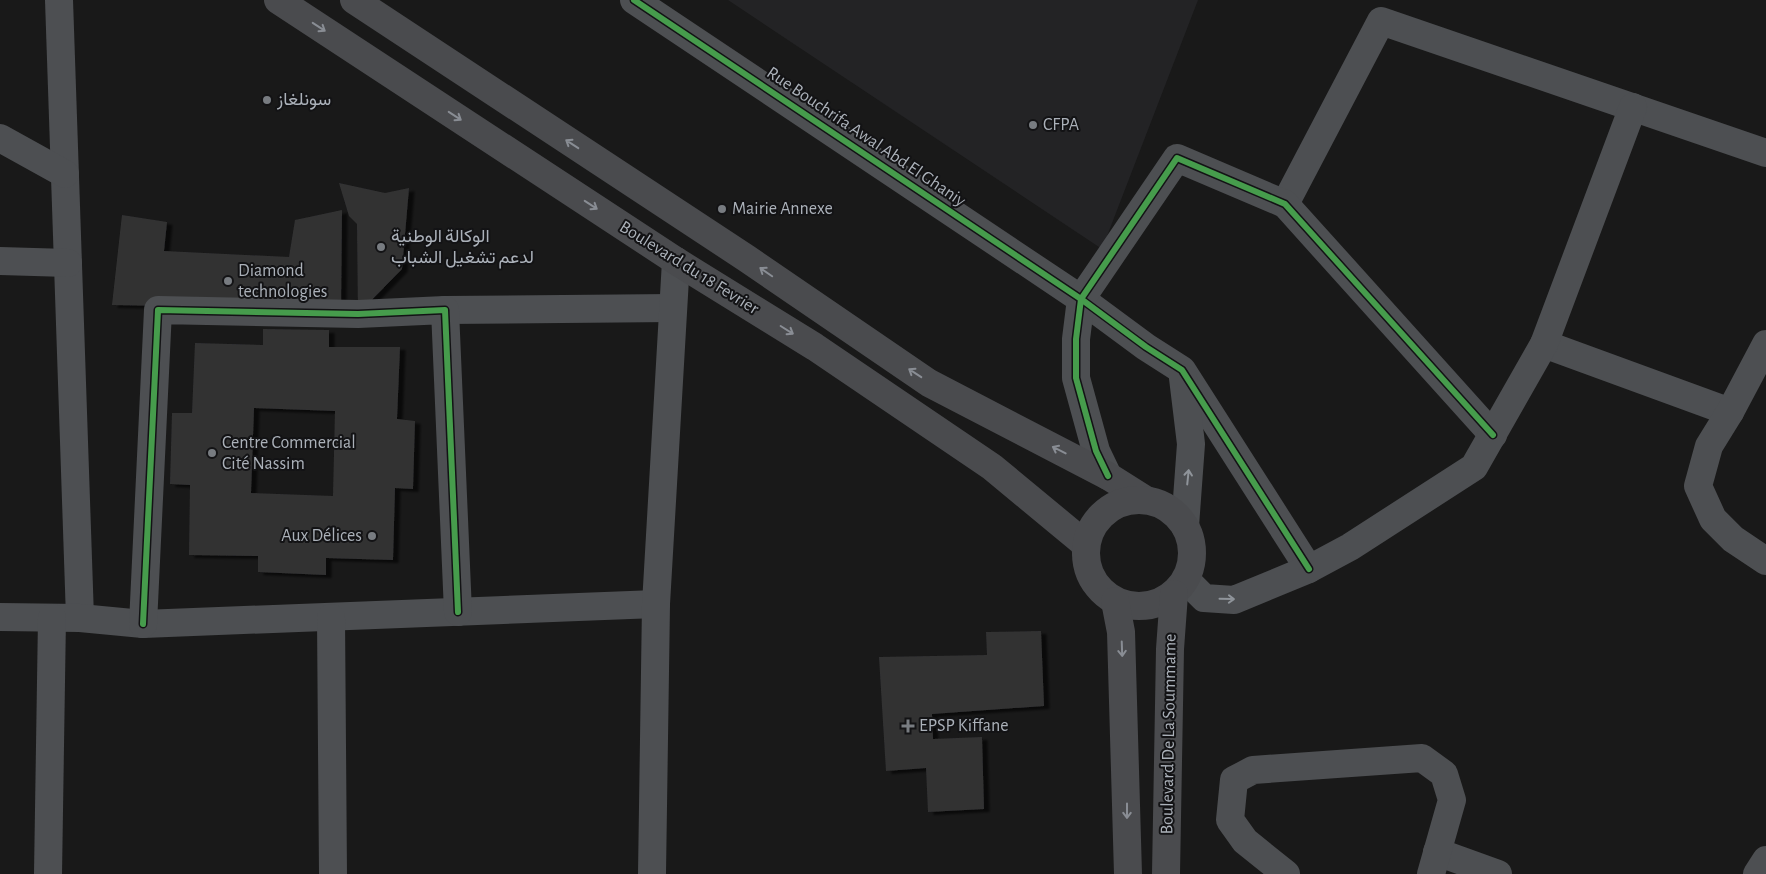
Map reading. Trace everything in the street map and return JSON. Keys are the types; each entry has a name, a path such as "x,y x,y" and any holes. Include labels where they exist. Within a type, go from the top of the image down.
{"main road":[{"name":"Boulevard du 18 Fevrier","path":"278,0 676,261 815,347 992,467 1085,544 1086,552"},
{"name":"Boulevard du 18 Fevrier","path":"354,0 746,258 929,383 1108,476 1146,500"},
{"path":"1130,500 1146,500 1161,504 1175,513 1185,526 1193,553 1191,567 1180,587 1160,602 1145,606 1130,606 1115,601 1103,592 1094,581 1088,567 1086,552 1093,526 1103,514 1115,506 1130,500"},
{"name":"Boulevard De La Soummame","path":"1166,874 1170,650 1180,587"},
{"path":"1115,601 1121,632 1128,874"}],"street":[{"path":"59,0 80,618"},
{"name":"Rue Bouchrifa Awal Abd El Ghaniy","path":"634,0 1081,299 1146,347 1182,370"},
{"path":"1285,204 1380,21 1766,153"},
{"path":"1180,587 1204,598 1234,600 1309,569 1350,547 1474,467 1544,344 1633,107"},
{"path":"0,138 65,174"},
{"path":"1108,476 1096,451 1076,378 1076,339 1081,299 1177,158 1285,204 1492,435"},
{"path":"0,261 68,264"},
{"path":"652,874 656,604 676,261"},
{"path":"143,624 158,310 358,314 446,310 673,308"},
{"path":"446,310 458,612"},
{"path":"1544,344 1730,412"},
{"path":"1766,344 1730,412 1709,446 1698,486 1713,519 1733,539 1766,561"},
{"path":"1182,370 1309,569"},
{"path":"1182,370 1191,444 1185,526"},
{"path":"0,616 80,618 143,624 656,604"},
{"path":"48,874 52,618"},
{"path":"331,618 333,874"},
{"path":"1286,874 1246,841 1230,820 1234,780 1253,770 1422,758 1444,774 1452,800 1434,863 1498,874"},
{"path":"1757,874 1766,860"}],"shaded area":[{"name":"CFPA","path":"728,0 1198,0 1102,249"}],"building":[{"name":"الوكالة الوطنية لدعم تشغيل الشباب","path":"339,183 385,193 409,188 402,269 358,314 357,224 349,216"},
{"name":"Diamond technologies","path":"342,210 341,309 112,305 122,215 167,222 164,251 289,257 295,220"},
{"name":"Centre Commercial Cité Nassim","path":"263,329 329,330 329,347 400,347 397,419 415,421 413,489 395,488 393,560 326,558 326,575 258,572 258,556 189,555 190,485 170,484 172,413 192,413 195,343 263,345","holes":["254,408 335,411 333,496 251,493"]},
{"name":"EPSP Kiffane","path":"1041,631 1044,706 932,714 933,739 982,737 984,809 928,812 926,768 886,771 879,657 987,655 986,632"}],"cycle path":[{"path":"634,0 1081,299 1146,347 1182,370 1309,569"},
{"path":"1108,476 1096,451 1076,378 1076,339 1081,299 1177,158 1285,204 1493,435"},
{"path":"143,624 158,310 358,314 445,310 458,612"}],"place":[{"name":"سونلغاز","path":"267,100"},
{"name":"CFPA","path":"1033,125"},
{"name":"Mairie Annexe","path":"722,209"},
{"name":"الوكالة الوطنية لدعم تشغيل الشباب","path":"381,247"},
{"name":"Diamond technologies","path":"228,281"},
{"name":"Centre Commercial Cité Nassim","path":"212,453"},
{"name":"Aux Délices","path":"372,536"},
{"name":"EPSP Kiffane","path":"908,726"}]}
